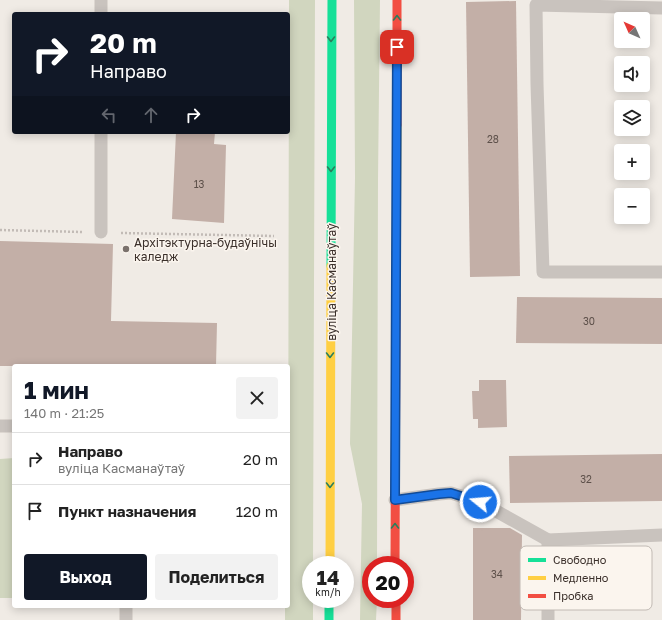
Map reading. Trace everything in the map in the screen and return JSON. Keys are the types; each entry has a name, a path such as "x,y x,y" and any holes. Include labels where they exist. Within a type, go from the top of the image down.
{"main road":[{"name":"вуліца Касманаўтаў","path":"330,556 332,0"},
{"path":"395,556 397,0"},
{"path":"329,620 330,608"},
{"path":"396,608 396,620"}],"lane":[{"path":"101,0 101,12"},
{"path":"662,8 536,5 543,272 662,272"},
{"path":"101,134 101,232"},
{"path":"0,426 12,426"},
{"path":"395,500 451,493 480,502 548,540 662,535"},
{"path":"548,540 548,546"},
{"path":"126,608 126,620"}],"path":[{"path":"0,230 274,236"}],"green space":[{"path":"289,0 315,0 313,556 302,556 302,608 313,608 313,620 285,620 285,608 290,608 290,364 288,364"},
{"path":"354,0 380,0 377,556 362,556 362,608 377,608 376,620 360,620 362,504 350,444 355,178"},
{"path":"12,458 12,598 0,598 0,459"}],"building":[{"path":"516,1 520,276 470,277 466,2"},
{"path":"176,134 215,134 214,144 226,145 224,223 172,219"},
{"path":"0,241 113,244 111,321 217,323 216,364 12,364 12,366 0,366"},
{"path":"517,297 662,298 662,344 516,343"},
{"path":"479,380 506,380 507,427 478,428 478,419 473,419 472,391 479,391"},
{"path":"662,454 662,501 510,503 509,456"},
{"path":"473,528 510,528 522,535 522,546 520,546 521,620 473,620"}],"traffic: fast":[{"path":"331,266 332,0"},
{"path":"329,608 329,620"}],"traffic: slow":[{"path":"396,295 397,125"},
{"path":"330,556 331,266"}],"traffic: jam":[{"path":"397,0 397,125"},
{"path":"395,556 396,295"},
{"path":"396,608 396,620"}],"place":[{"name":"Архітэктурна-будаўнічы каледж","path":"126,249"}],"route":[{"path":"397,47 395,500 451,493 480,502"}]}
